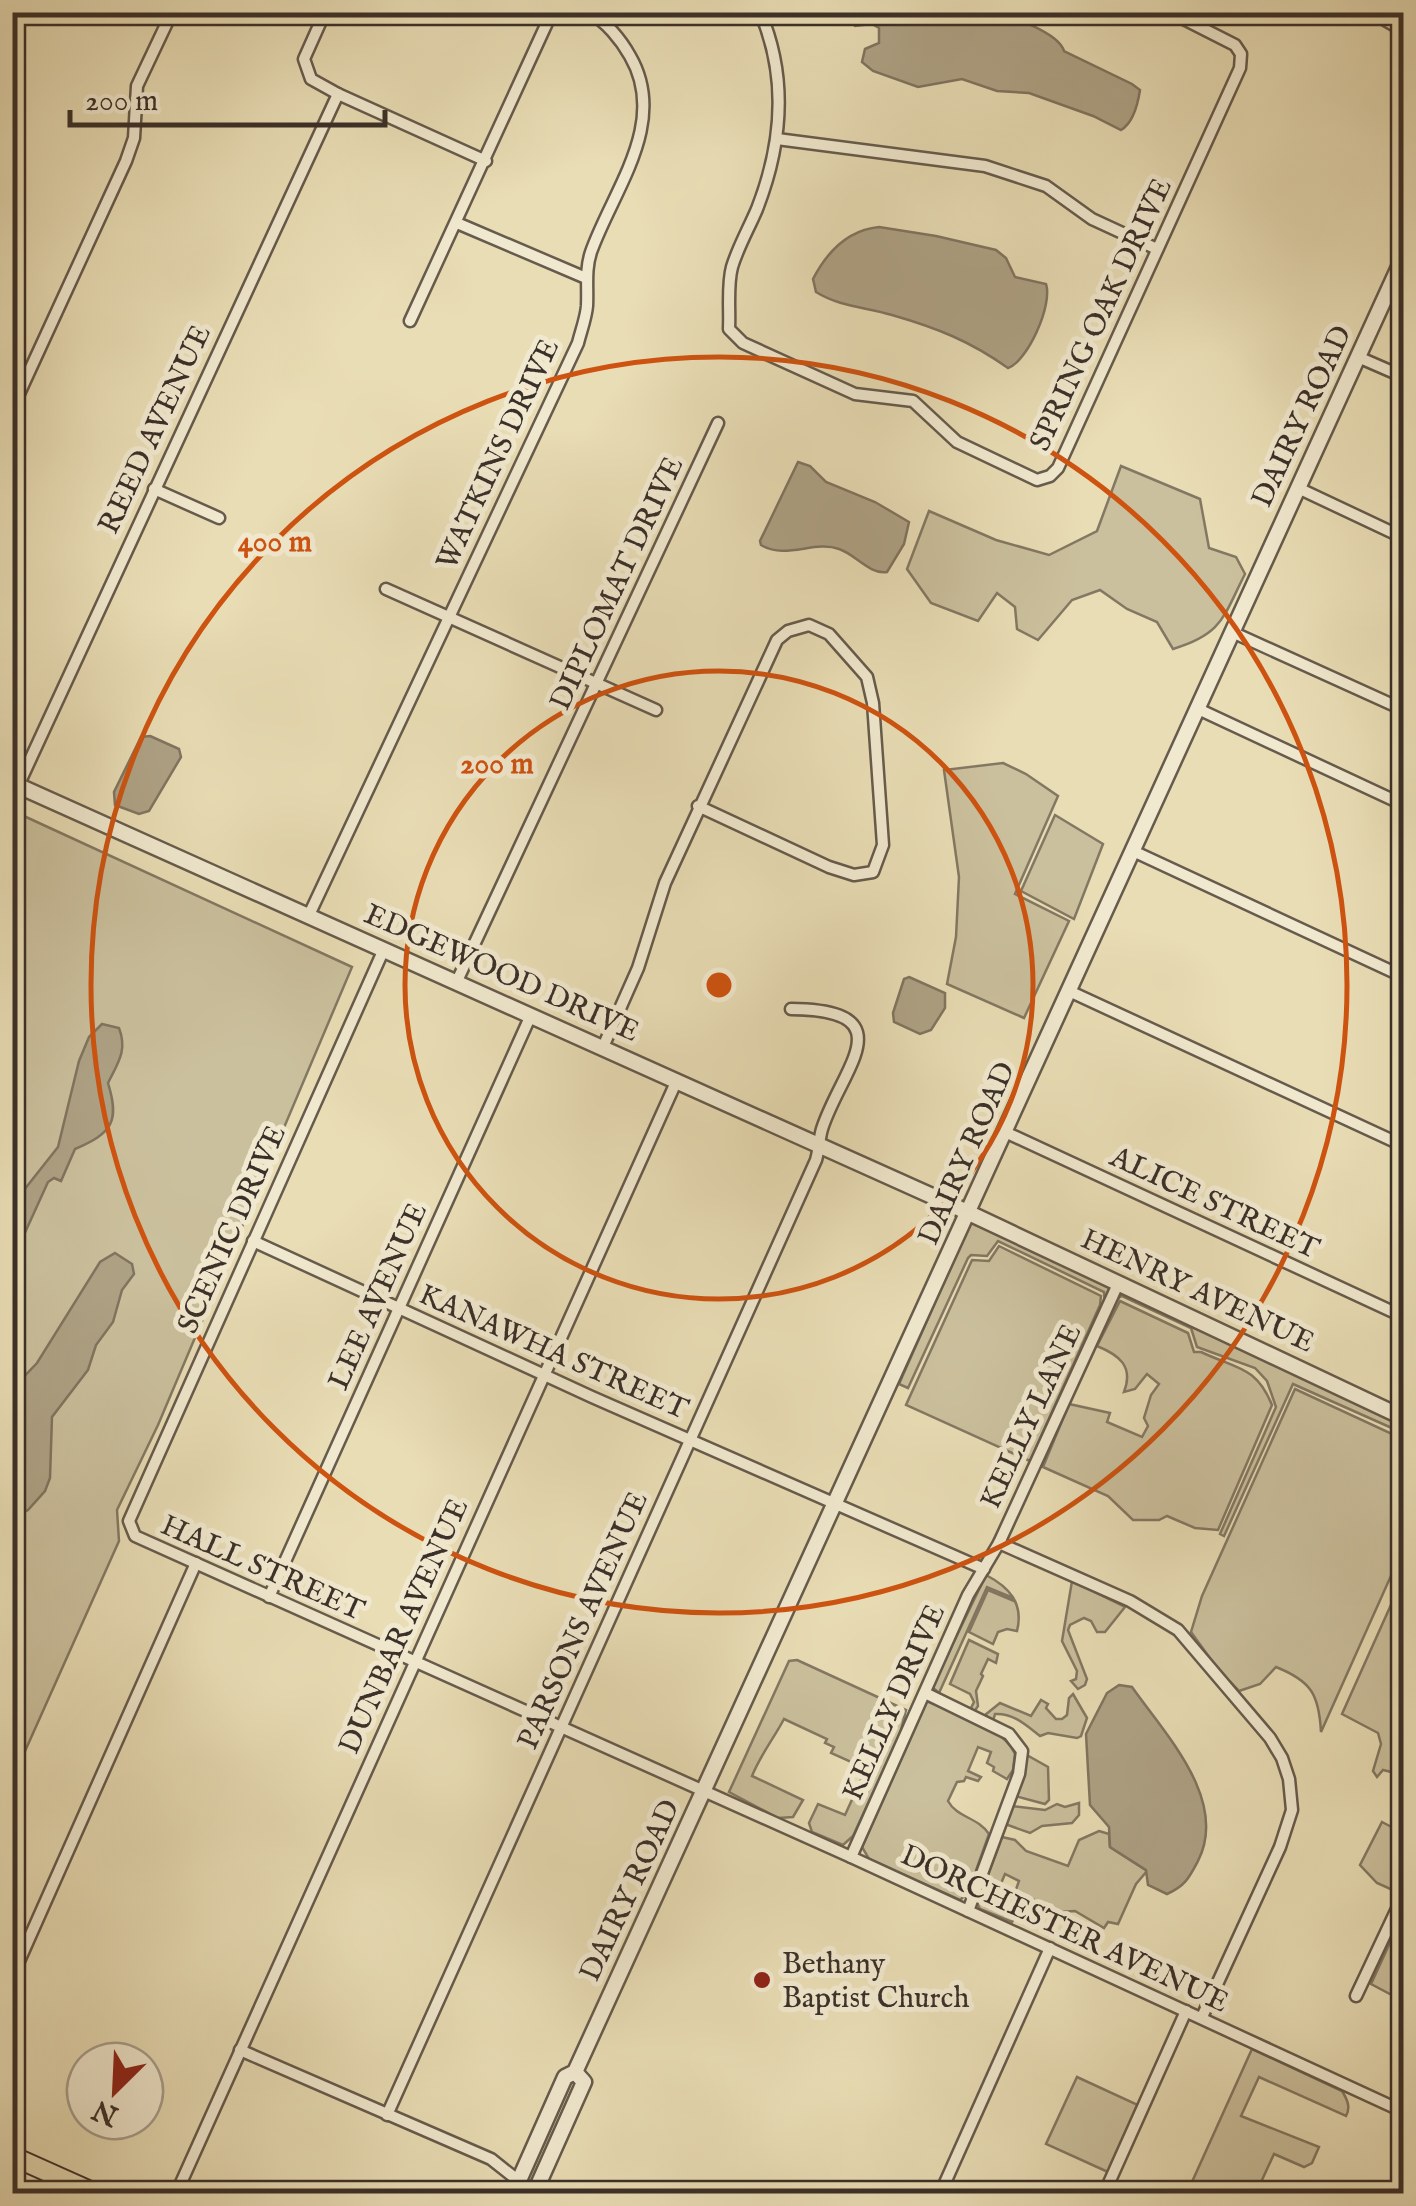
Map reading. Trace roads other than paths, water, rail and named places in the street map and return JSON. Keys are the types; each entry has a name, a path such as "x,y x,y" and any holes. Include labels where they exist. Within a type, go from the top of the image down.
{"main road":[{"path":"12,2156 97,2194"},
{"path":"12,2190 21,2194"}],"street":[{"path":"14,29 26,12"},
{"path":"12,410 126,161 134,138 136,86 172,12"},
{"path":"325,12 304,58 312,79 486,161"},
{"path":"410,321 458,224 552,12"},
{"name":"WATKINS DRIVE","path":"308,915 578,343 587,308 590,254 640,141 645,97 637,68 622,41 588,12"},
{"name":"SPRING OAK DRIVE","path":"760,12 774,56 778,139 760,201 732,269 729,329 743,344 855,394 912,400 956,442 1037,480 1058,468 1240,68 1236,45 1170,12"},
{"path":"1371,12 1404,31"},
{"name":"REED AVENUE","path":"16,785 338,94"},
{"path":"778,139 985,166 1018,174 1068,199 1092,219 1158,249"},
{"path":"458,224 586,278"},
{"name":"DAIRY ROAD","path":"516,2187 564,2077 575,2072 705,1792 1403,259"},
{"path":"1358,357 1404,377"},
{"name":"DIPLOMAT DRIVE","path":"457,981 718,424"},
{"path":"1298,488 1404,538"},
{"path":"154,489 220,518"},
{"path":"386,589 656,710"},
{"path":"604,1047 638,968 665,883 698,806 778,640 788,630 809,626 829,634 867,677 872,703 883,845 873,872 854,874 830,866 698,806"},
{"path":"1232,632 1404,710"},
{"path":"1196,708 1404,805"},
{"name":"EDGEWOOD DRIVE","path":"16,785 969,1213"},
{"path":"1133,850 1404,978"},
{"name":"SCENIC DRIVE","path":"130,1531 129,1521 384,949"},
{"path":"1069,991 1404,1146"},
{"name":"PARSONS AVENUE","path":"387,2115 690,1440 859,1050 859,1034 853,1024 817,1010 791,1009"},
{"name":"LEE AVENUE","path":"269,1598 531,1015"},
{"name":"DUNBAR AVENUE","path":"176,2194 677,1080"},
{"name":"ALICE STREET","path":"1005,1132 1404,1317"},
{"name":"HENRY AVENUE","path":"969,1213 1404,1418"},
{"name":"KANAWHA STREET","path":"253,1242 835,1505 984,1568"},
{"name":"KELLY LANE","path":"984,1568 1118,1284"},
{"name":"HALL STREET","path":"130,1531 269,1598 705,1792"},
{"path":"998,1543 1130,1602 1178,1630 1270,1738 1282,1758 1290,1780 1292,1810 1280,1847 1202,2017"},
{"path":"12,1976 196,1563"},
{"name":"KELLY DRIVE","path":"851,1857 984,1568"},
{"path":"925,1693 1009,1734 1022,1750 1019,1774 968,1911"},
{"name":"DORCHESTER AVENUE","path":"705,1792 1404,2112"},
{"path":"1356,1996 1404,1894"},
{"path":"940,2194 1050,1948"},
{"path":"1104,2194 1186,2010"},
{"path":"240,2050 491,2159 516,2187 534,2193"},
{"name":"DAIRY ROAD","path":"534,2193 584,2082 575,2072"}],"place":[{"name":"Bethany Baptist Church","path":"762,1980"}]}
